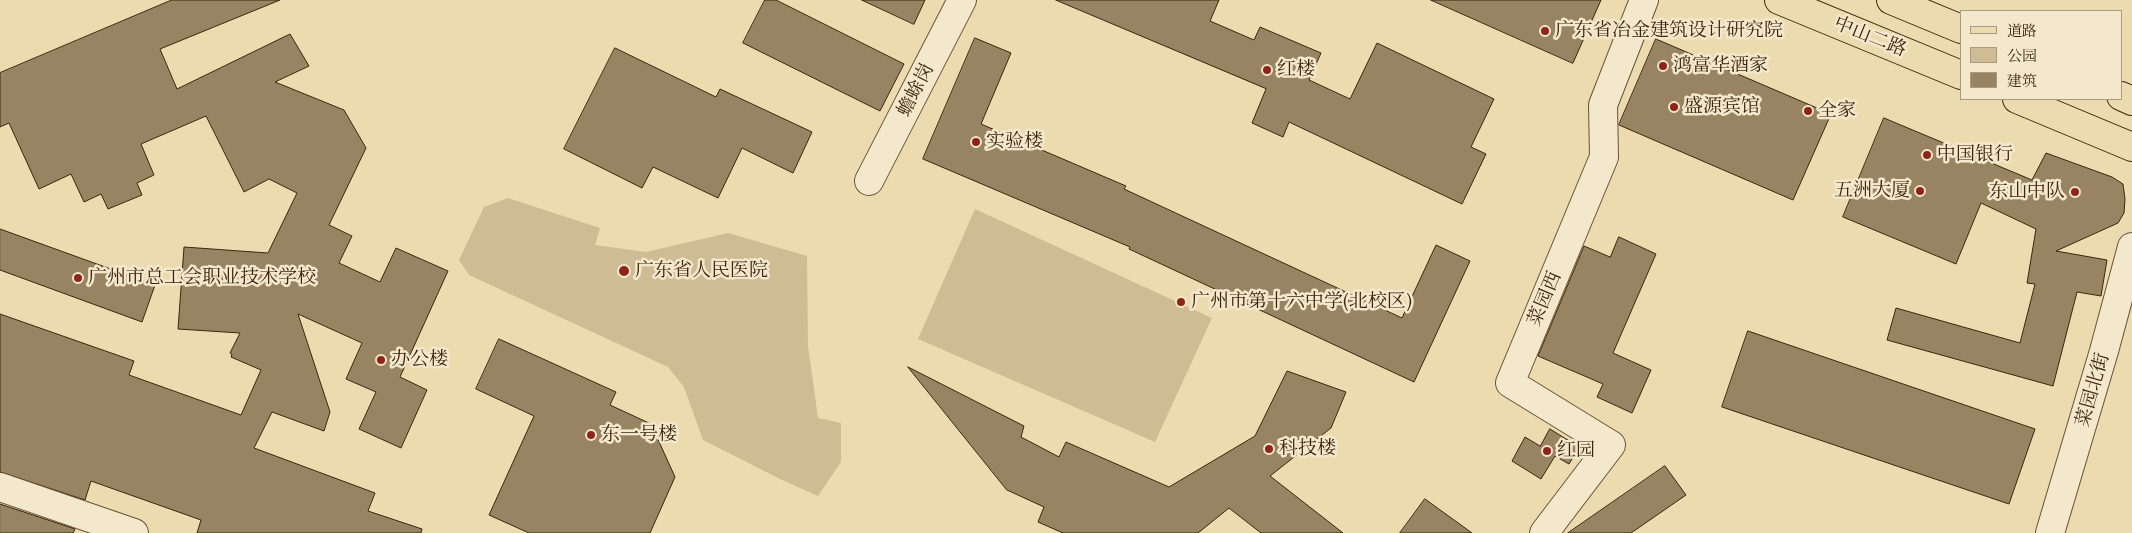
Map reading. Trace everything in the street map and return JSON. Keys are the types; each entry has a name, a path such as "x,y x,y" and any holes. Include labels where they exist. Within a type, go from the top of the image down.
{"main road":[{"name":"中山二路","path":"1779,0 1960,75"},
{"path":"1891,0 1960,29"},
{"path":"2019,100 2132,147"}],"street":[{"name":"蟾蜍岗","path":"869,181 962,0"},
{"name":"菜园西","path":"1544,533 1611,445 1510,383 1604,157 1603,105 1644,0"},
{"name":"菜园北街","path":"2050,533 2104,352 2132,247"},
{"path":"0,487 134,533"}],"green space":[{"path":"508,198 600,228 595,245 646,252 728,233 807,256 808,346 818,418 841,423 841,462 818,496 703,440 684,387 668,367 469,275 459,260 484,207"},
{"path":"975,209 1212,318 1155,442 918,339"}],"building":[{"path":"172,0 280,0 160,49 177,89 290,34 309,66 275,82 344,110 366,148 329,225 352,236 339,263 380,282 396,248 448,271 400,377 427,390 401,448 359,429 376,392 346,379 362,343 298,314 330,412 324,431 272,412 254,448 375,493 368,511 422,529 421,533 197,533 201,520 91,481 85,500 0,472 0,314 134,361 129,375 241,415 261,370 231,357 232,354 230,353 240,333 178,329 184,247 268,253 297,193 269,179 244,192 206,116 141,144 154,175 137,183 142,195 108,209 101,194 84,202 71,174 39,189 9,123 0,127 0,73"},
{"path":"765,0 776,0 904,64 880,111 743,43"},
{"path":"862,0 925,0 914,24"},
{"path":"1056,0 1219,0 1210,21 1254,40 1260,27 1321,53 1309,80 1350,99 1377,43 1494,99 1471,147 1486,154 1462,204 1289,122 1283,137 1252,123 1266,89"},
{"name":"广东省冶金建筑设计研究院","path":"1431,0 1601,0 1573,63"},
{"path":"975,38 1011,53 981,124 1126,186 1124,189 1402,318 1436,245 1470,261 1414,382 1129,249 1130,247 923,159"},
{"path":"1656,39 1831,114 1793,200 1619,125"},
{"path":"615,48 716,97 720,89 812,132 793,173 742,148 718,198 653,167 642,188 564,149"},
{"path":"1884,118 2032,180 2046,153 2112,177 2123,184 2124,213 2118,223 2056,251 2107,260 2101,296 2077,292 2053,386 1887,340 1896,308 2020,343 2035,284 2027,283 2036,229 1981,203 1956,264 1843,217"},
{"name":"广州市总工会职业技术学校","path":"0,229 155,285 142,322 0,270"},
{"path":"1619,237 1656,254 1613,353 1651,370 1632,413 1597,397 1603,384 1538,356 1584,246 1610,257"},
{"path":"1748,331 2035,429 2009,504 1722,407"},
{"name":"东一号楼","path":"499,339 616,392 610,405 651,424 675,477 650,533 529,533 489,515 534,416 476,389"},
{"name":"科技楼","path":"908,367 1024,426 1021,437 1059,457 1066,442 1169,487 1255,436 1287,371 1346,392 1331,428 1270,476 1343,533 1261,533 1229,508 1198,533 1063,533 1038,522 1044,507 1007,490"},
{"name":"红园","path":"1550,429 1579,447 1569,464 1555,456 1541,479 1512,461 1525,437 1540,446"},
{"path":"1665,466 1686,495 1631,533 1568,533"},
{"path":"1425,499 1472,533 1400,533"},
{"path":"0,504 75,529 73,533 0,533"}],"place":[{"name":"广东省冶金建筑设计研究院","path":"1545,31"},
{"name":"鸿富华酒家","path":"1663,66"},
{"name":"红楼","path":"1267,70"},
{"name":"盛源宾馆","path":"1674,107"},
{"name":"全家","path":"1808,111"},
{"name":"实验楼","path":"976,142"},
{"name":"中国银行","path":"1927,155"},
{"name":"五洲大厦","path":"1920,191"},
{"name":"东山中队","path":"2075,192"},
{"name":"广东省人民医院","path":"624,271"},
{"name":"广州市总工会职业技术学校","path":"78,278"},
{"name":"广州市第十六中学(北校区)","path":"1181,302"},
{"name":"办公楼","path":"381,360"},
{"name":"东一号楼","path":"591,435"},
{"name":"科技楼","path":"1269,449"},
{"name":"红园","path":"1547,451"}]}
